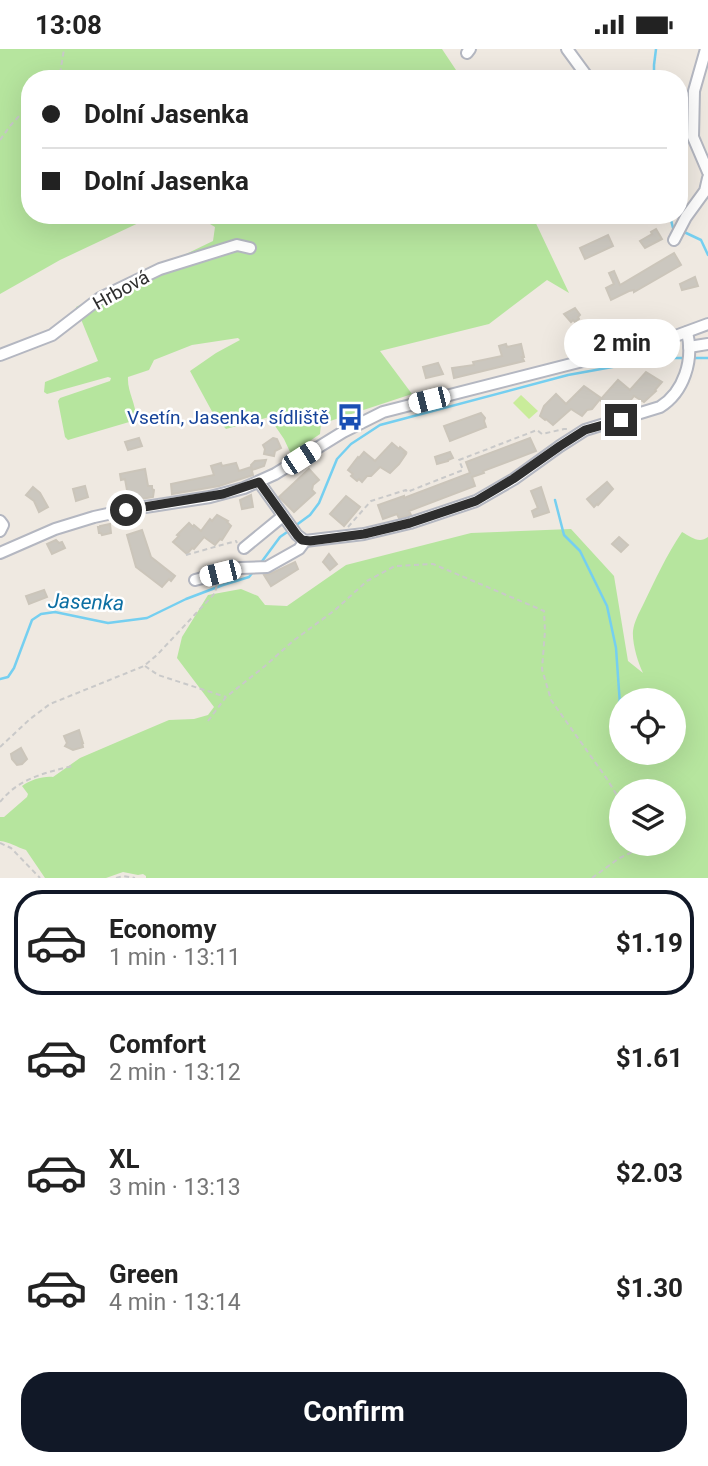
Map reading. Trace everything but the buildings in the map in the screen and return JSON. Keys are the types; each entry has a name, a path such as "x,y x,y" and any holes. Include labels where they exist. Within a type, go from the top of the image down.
{"street":[{"path":"567,49 582,70"},
{"path":"706,49 694,91 693,137 708,172"},
{"path":"688,214 705,191 708,178"},
{"path":"674,240 682,224"},
{"name":"Hrbová","path":"0,355 51,335 100,298 160,269 237,245 250,248"},
{"path":"0,553 55,529 94,517 223,494 259,482 352,427 394,409 630,349 708,324"},
{"path":"301,538 364,534 410,523 476,501 585,430 660,407 670,401 685,375 689,348 687,332"},
{"path":"689,348 708,344"},
{"path":"259,482 301,538"},
{"path":"0,520 3,525 0,531"},
{"path":"240,544 286,520"},
{"path":"195,580 240,568 267,568 299,549 301,538"}],"path":[{"path":"61,70 64,49"},
{"path":"0,140 21,113"},
{"path":"340,537 371,501 406,490 408,492 463,470 459,460 537,430 542,433 564,429 585,430"},
{"path":"186,555 240,544"},
{"path":"208,721 226,697 335,610 367,580 395,566 433,564 544,611 542,669 551,701 609,782"},
{"path":"0,747 50,704 144,666 215,593"},
{"path":"144,666 158,675 226,697"},
{"path":"0,801 19,784 32,777 72,766"},
{"path":"0,843 11,848 40,878"},
{"path":"592,878 624,856"},
{"path":"116,878 135,878"}],"green space":[{"path":"0,49 442,49 456,70 21,70 21,224 136,224 60,260 0,294"},
{"path":"210,224 536,224 569,293 547,280 489,324 380,351 412,394 321,424 320,434 291,454 269,417 226,429 215,417 190,371 240,340 238,338 192,345 154,360 149,370 128,377 136,420 68,440 65,437 58,401 60,398 110,381 111,378 47,394 44,392 45,382 98,361 76,307 213,241 215,227"},
{"path":"521,395 538,411 529,419 513,403"},
{"path":"571,529 614,576 628,661 643,673 633,636 638,614 682,532 698,540 708,537 708,878 146,878 143,874 123,872 106,878 45,878 26,850 0,841 0,817 4,817 27,797 28,794 22,786 25,784 53,777 80,758 169,720 194,719 208,715 214,707 177,658 182,637 208,595 241,589 258,596 265,605 287,606 346,565 471,533"}],"waterway":[{"path":"654,70 656,49"},
{"path":"672,224 677,230"},
{"path":"684,232 701,240 708,255"},
{"name":"Jasenka","path":"295,526 310,515 319,503 337,459 351,444 380,425 568,375 662,358 684,358"},
{"name":"Jasenka","path":"690,358 708,358"},
{"path":"555,500 564,535 580,551 607,606 616,648 619,688"},
{"name":"Jasenka","path":"260,564 280,537 290,530"},
{"name":"Jasenka","path":"0,679 8,677 14,668 32,620 41,614 55,612 108,623 147,618 186,599 249,577 253,572"}],"place":[{"name":"Vsetín, Jasenka, sídliště","path":"350,417"}],"route":[{"path":"126,510 223,494 259,482 302,540 364,534 410,523 476,501 585,430 621,420"}]}
